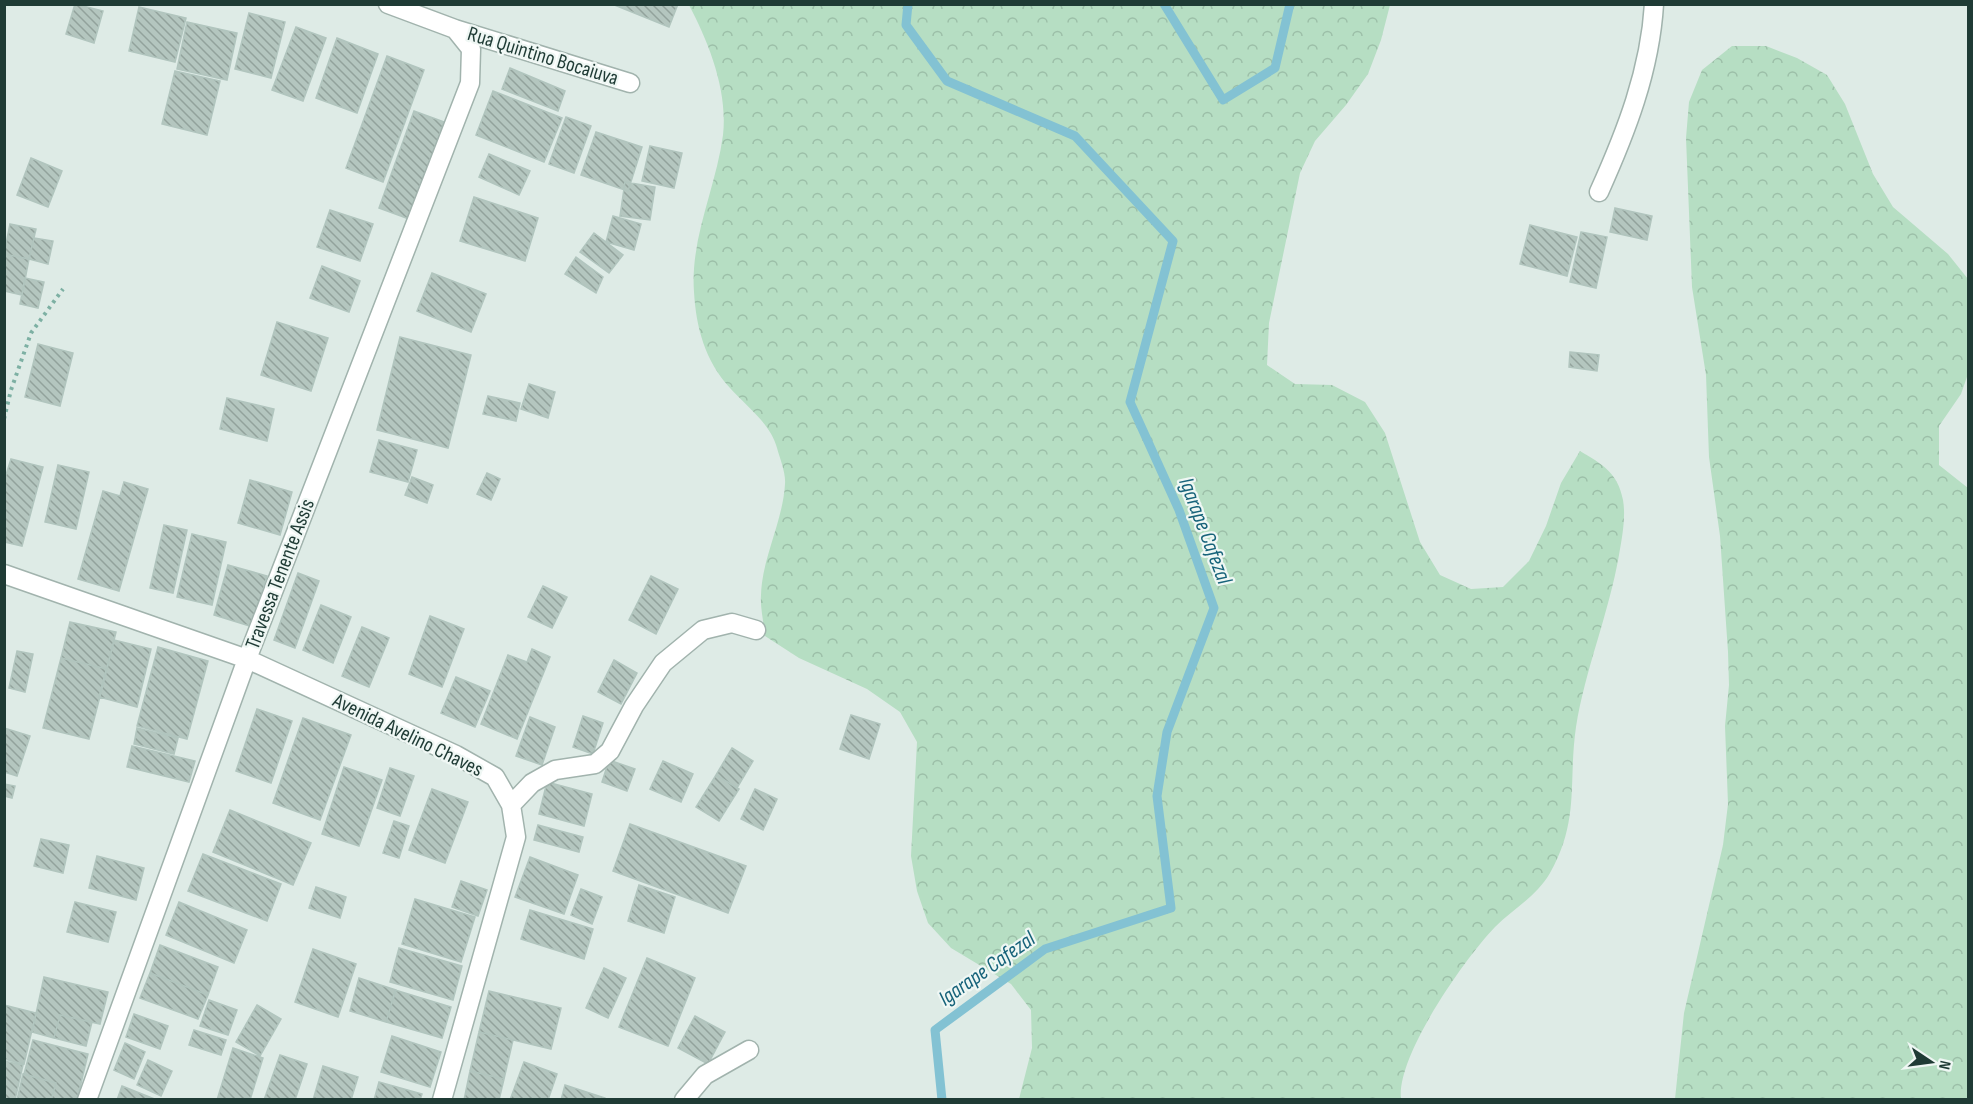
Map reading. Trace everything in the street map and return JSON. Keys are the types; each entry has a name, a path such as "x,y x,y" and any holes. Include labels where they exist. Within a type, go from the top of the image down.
{"street":[{"name":"Rua Quintino Bocaiuva","path":"388,4 455,29 630,83"},
{"path":"1599,192 1638,94 1653,25 1654,4"},
{"name":"Rua Quintino Bocaiuva","path":"455,29 471,49"},
{"name":"Travessa Tenente Assis","path":"87,1100 246,659 470,82 471,49"},
{"name":"Avenida Avelino Chaves","path":"4,574 246,659 466,760 495,777 511,805 516,837 441,1100"},
{"path":"511,805 532,783 555,770 595,764 610,751 634,706 663,663 703,630 732,623 756,630"},
{"path":"684,1100 705,1074 749,1050"}],"path":[{"path":"4,419 11,390 31,333 63,290"}],"green space":[{"path":"689,5 1390,5 1381,40 1368,74 1346,105 1315,141 1300,173 1269,323 1267,365 1295,384 1332,385 1365,402 1385,433 1420,542 1440,575 1471,589 1503,587 1529,561 1546,526 1561,483 1580,451 1602,465 1613,476 1621,491 1624,513 1615,577 1585,684 1576,727 1566,836 1545,881 1482,942 1435,1008 1409,1058 1402,1081 1401,1099 1019,1099 1032,1048 1031,1010 1011,984 951,948 928,923 917,891 911,856 917,742 900,712 867,689 799,658 765,636 761,605 762,581 781,512 785,475 774,439 769,431 721,378 714,367 703,343 697,318 694,292 696,252 720,155 724,118 720,85 710,51"},
{"path":"1732,46 1766,46 1797,58 1827,75 1845,104 1873,174 1893,207 1948,254 1968,279 1968,374 1961,394 1939,426 1939,465 1968,488 1968,1099 1675,1099 1684,1013 1723,845 1728,804 1725,726 1729,685 1728,652 1720,536 1709,457 1706,375 1692,287 1686,138 1689,102 1702,70"}],"building":[{"path":"75,4 103,11 94,43 66,34"},
{"path":"612,4 678,4 669,27"},
{"path":"139,7 186,18 175,62 129,51"},
{"path":"249,13 285,22 271,78 235,69"},
{"path":"187,22 237,33 227,80 177,69"},
{"path":"296,27 326,38 303,101 272,90"},
{"path":"337,38 378,54 357,113 316,98"},
{"path":"387,56 424,70 383,182 346,168"},
{"path":"510,68 565,91 558,111 502,89"},
{"path":"175,71 220,81 207,135 162,124"},
{"path":"493,91 562,118 544,162 476,135"},
{"path":"414,111 444,122 409,219 379,208"},
{"path":"566,117 591,126 574,173 549,164"},
{"path":"596,132 642,147 628,191 581,175"},
{"path":"650,146 682,153 674,188 642,181"},
{"path":"489,154 530,171 519,195 479,177"},
{"path":"31,158 62,171 48,207 17,195"},
{"path":"625,182 655,187 650,220 620,216"},
{"path":"474,197 538,218 525,261 460,241"},
{"path":"1615,208 1652,216 1647,240 1610,232"},
{"path":"330,210 373,224 360,261 317,247"},
{"path":"613,216 641,224 634,250 606,242"},
{"path":"10,224 36,229 29,259 4,254"},
{"path":"1530,225 1577,237 1567,276 1520,264"},
{"path":"1581,232 1607,237 1596,288 1570,282"},
{"path":"594,233 623,255 609,273 580,252"},
{"path":"34,238 53,241 48,264 29,259"},
{"path":"4,254 29,259 22,295 4,291"},
{"path":"576,257 603,277 596,293 565,274"},
{"path":"322,266 360,281 349,312 310,298"},
{"path":"432,273 486,294 471,332 417,311"},
{"path":"25,278 44,282 38,308 20,304"},
{"path":"277,322 328,338 311,391 261,375"},
{"path":"400,337 471,355 448,448 377,430"},
{"path":"38,344 73,353 60,406 25,397"},
{"path":"1570,352 1599,355 1597,371 1569,367"},
{"path":"529,384 555,392 548,418 521,409"},
{"path":"488,396 520,403 516,421 483,414"},
{"path":"227,398 274,409 267,441 220,429"},
{"path":"379,440 417,450 408,482 370,472"},
{"path":"11,459 43,467 22,546 4,542 4,481"},
{"path":"58,465 89,472 76,529 45,522"},
{"path":"487,473 500,479 491,500 477,494"},
{"path":"412,477 433,485 427,503 405,495"},
{"path":"250,480 292,492 280,535 238,523"},
{"path":"124,482 148,489 119,591 78,579 103,491 120,496"},
{"path":"164,525 187,530 173,593 150,588"},
{"path":"192,534 226,542 212,605 177,597"},
{"path":"228,565 267,576 253,627 214,615"},
{"path":"298,573 319,581 295,648 274,640"},
{"path":"651,576 678,589 656,634 629,620"},
{"path":"543,586 567,597 552,628 528,617"},
{"path":"321,605 351,617 333,663 303,650"},
{"path":"430,616 464,629 442,687 409,674"},
{"path":"70,622 116,632 107,669 61,658"},
{"path":"362,627 389,638 369,687 342,676"},
{"path":"114,640 151,649 137,707 99,697"},
{"path":"158,647 208,661 187,739 137,726"},
{"path":"532,649 550,657 517,739 481,724 508,655 527,662"},
{"path":"17,651 33,654 25,692 9,688"},
{"path":"61,658 107,669 89,739 43,728"},
{"path":"614,660 637,673 621,704 598,692"},
{"path":"456,677 490,691 475,727 441,713"},
{"path":"257,709 292,721 271,783 236,771"},
{"path":"851,715 880,724 869,759 840,749"},
{"path":"583,716 603,723 593,754 573,747"},
{"path":"530,717 555,727 542,765 516,756"},
{"path":"303,718 351,735 320,820 273,803"},
{"path":"4,728 30,736 17,776 4,772"},
{"path":"137,728 178,738 174,754 134,744"},
{"path":"132,746 195,761 189,782 127,767"},
{"path":"732,748 753,761 737,788 716,775"},
{"path":"609,760 635,769 627,791 602,782"},
{"path":"663,761 693,774 681,802 650,789"},
{"path":"344,767 382,780 359,846 322,834"},
{"path":"390,768 414,776 400,816 377,808"},
{"path":"716,775 739,789 719,821 696,807"},
{"path":"547,782 592,794 584,826 539,814"},
{"path":"4,784 15,786 12,798 4,796"},
{"path":"432,789 468,802 445,863 409,850"},
{"path":"755,789 777,799 763,830 741,819"},
{"path":"230,810 311,843 293,885 213,852"},
{"path":"394,821 409,826 399,858 383,853"},
{"path":"630,824 746,866 728,913 613,871"},
{"path":"538,825 583,837 579,852 534,840"},
{"path":"41,839 69,845 63,873 34,866"},
{"path":"203,854 281,884 267,921 188,891"},
{"path":"97,856 144,868 136,900 89,888"},
{"path":"530,857 578,875 564,914 515,897"},
{"path":"461,881 487,890 478,916 452,907"},
{"path":"639,885 675,897 664,933 628,921"},
{"path":"316,887 346,897 340,918 309,908"},
{"path":"581,889 602,897 592,924 571,915"},
{"path":"415,899 475,917 461,962 402,944"},
{"path":"75,902 116,912 108,942 67,932"},
{"path":"179,902 247,930 234,963 166,935"},
{"path":"530,910 593,929 584,959 521,939"},
{"path":"160,945 218,967 208,995 150,973"},
{"path":"399,948 462,966 453,1000 390,982"},
{"path":"313,949 356,964 338,1017 295,1002"},
{"path":"647,958 695,978 668,1046 619,1027"},
{"path":"604,968 626,978 608,1018 586,1008"},
{"path":"150,973 208,995 198,1019 140,998"},
{"path":"44,977 108,992 100,1024 60,1015 54,1038 32,1032"},
{"path":"359,978 396,990 386,1022 350,1011"},
{"path":"395,990 451,1007 442,1038 386,1022"},
{"path":"489,991 561,1008 551,1049 479,1032"},
{"path":"209,1000 237,1010 228,1035 200,1026"},
{"path":"4,1005 36,1013 24,1064 4,1059"},
{"path":"257,1005 281,1019 260,1056 236,1042"},
{"path":"134,1014 168,1026 160,1049 126,1037"},
{"path":"60,1015 92,1022 86,1046 54,1038"},
{"path":"695,1016 725,1032 708,1064 678,1048"},
{"path":"194,1030 226,1040 221,1055 189,1045"},
{"path":"479,1032 513,1040 504,1079 470,1071"},
{"path":"392,1036 441,1052 430,1087 381,1072"},
{"path":"33,1040 88,1054 77,1100 51,1100 56,1083 24,1074"},
{"path":"125,1043 145,1052 134,1079 114,1070"},
{"path":"233,1048 263,1058 250,1100 217,1100"},
{"path":"280,1055 307,1064 295,1100 264,1100"},
{"path":"148,1060 172,1071 161,1096 137,1085"},
{"path":"4,1061 23,1065 15,1100 4,1100"},
{"path":"524,1062 557,1074 548,1100 510,1100"},
{"path":"323,1066 358,1077 351,1100 313,1100"},
{"path":"470,1071 504,1079 499,1100 464,1100"},
{"path":"23,1074 56,1083 51,1100 17,1100"},
{"path":"379,1082 422,1094 420,1100 374,1100"},
{"path":"565,1085 605,1098 605,1100 561,1100"},
{"path":"122,1086 157,1100 117,1100"}],"waterway":[{"name":"Igarape Cafezal","path":"908,4 906,25 947,81 1075,136 1173,241 1130,402 1179,510 1214,608 1167,732 1157,796 1171,908 1045,949 935,1030 942,1100"},
{"name":"Igarape Cafezal","path":"1164,4 1223,100 1275,68 1290,4"}]}
